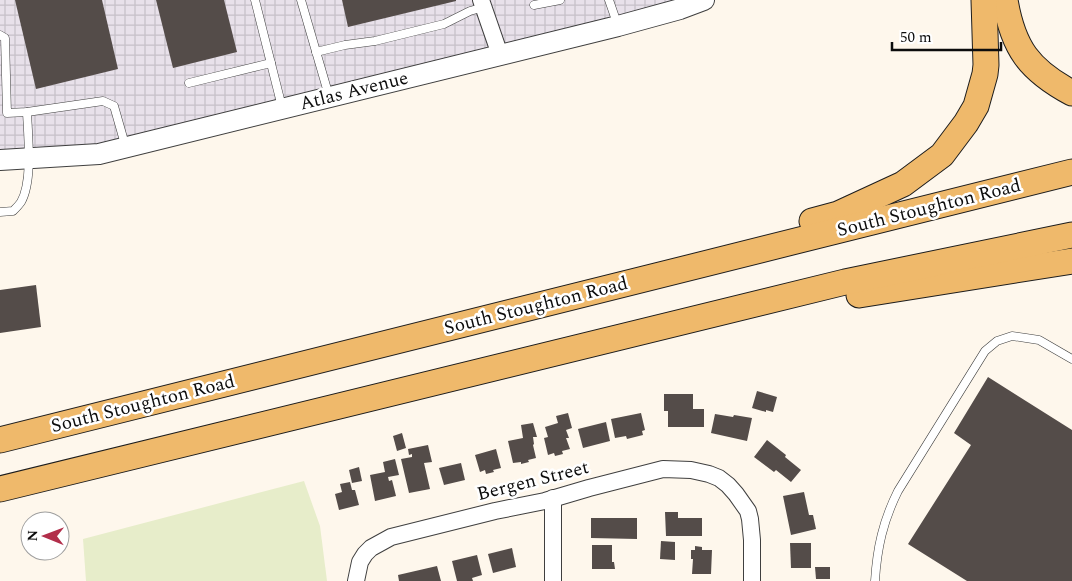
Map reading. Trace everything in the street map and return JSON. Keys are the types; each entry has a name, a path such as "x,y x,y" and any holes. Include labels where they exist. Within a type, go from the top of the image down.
{"main road":[{"path":"338,355 838,214 903,184 942,155 976,106 986,65 984,0"},
{"path":"1005,0 1013,34 1018,46 1041,74 1072,94"},
{"name":"South Stoughton Road","path":"0,440 1072,172"},
{"path":"0,489 845,282 1072,235"},
{"path":"662,327 1072,261"}],"street":[{"name":"Atlas Avenue","path":"0,160 91,156 618,26 678,5 704,0"},
{"path":"482,4 500,55"},
{"name":"Bergen Street","path":"358,574 360,562 371,548 391,537 663,469 691,470 709,474 719,478 736,494 748,512 750,519 752,581"},
{"path":"553,498 553,581"}],"lane":[{"path":"255,0 282,109"},
{"path":"301,0 329,97"},
{"path":"534,5 560,0"},
{"path":"609,0 618,26"},
{"path":"316,52 345,45 375,41 444,24 482,4"},
{"path":"0,35 5,38 7,112 27,112 103,101 114,106 126,148"},
{"path":"189,83 271,63"},
{"path":"0,212 13,211 22,201 27,183 27,112"},
{"path":"874,581 880,538 898,491 985,351 997,340 1012,336 1040,340 1072,359"}],"shaded area":[{"path":"0,0 704,0 99,154 0,160"}],"green space":[{"path":"304,481 320,526 327,581 86,581 83,539"}],"building":[{"path":"15,0 102,0 118,69 36,89"},
{"path":"156,0 224,0 237,52 173,68"},
{"path":"342,0 456,0 456,1 348,27"},
{"path":"36,285 41,327 0,333 0,290"},
{"path":"988,377 1072,430 1072,581 967,581 908,544 971,445 954,433"},
{"path":"757,391 777,397 773,412 752,408"},
{"path":"664,394 693,394 693,409 704,409 704,427 668,427 668,411 664,411"},
{"path":"568,413 572,428 566,430 569,438 566,438 570,449 562,451 563,454 555,456 554,453 548,455 544,438 548,437 545,427 558,423 556,416"},
{"path":"641,413 645,430 642,431 643,435 627,439 626,436 615,438 611,419"},
{"path":"715,414 752,418 747,441 711,433"},
{"path":"606,422 610,441 583,448 578,429"},
{"path":"533,423 537,437 533,437 536,458 521,464 521,462 513,463 508,441 523,438 521,425"},
{"path":"402,433 406,448 397,451 393,436"},
{"path":"767,440 801,470 791,482 776,470 774,472 754,457"},
{"path":"428,445 432,462 424,463 430,489 409,493 401,459 412,457 412,454 409,455 408,449"},
{"path":"496,449 501,468 486,474 485,470 480,472 475,455"},
{"path":"395,459 399,475 388,477 389,481 392,480 396,496 375,501 370,475 385,472 383,462"},
{"path":"461,463 465,480 444,485 439,468"},
{"path":"359,467 362,481 352,483 349,470"},
{"path":"350,482 352,490 355,490 359,505 339,510 335,494 342,492 340,484"},
{"path":"804,492 809,515 813,515 816,529 791,535 783,496"},
{"path":"665,512 678,512 678,518 702,518 702,536 666,536"},
{"path":"591,518 637,518 637,539 591,538"},
{"path":"661,541 675,542 675,560 660,559"},
{"path":"790,543 811,543 811,568 791,568"},
{"path":"592,545 612,545 612,562 614,562 615,569 592,569"},
{"path":"695,546 702,547 702,550 712,550 711,574 692,574 693,559 691,559 691,550 695,550"},
{"path":"512,548 516,567 493,573 488,554"},
{"path":"477,555 482,575 472,578 473,581 457,581 452,561"},
{"path":"437,566 441,581 399,581 398,575"},
{"path":"815,567 830,567 830,579 816,579"}]}
